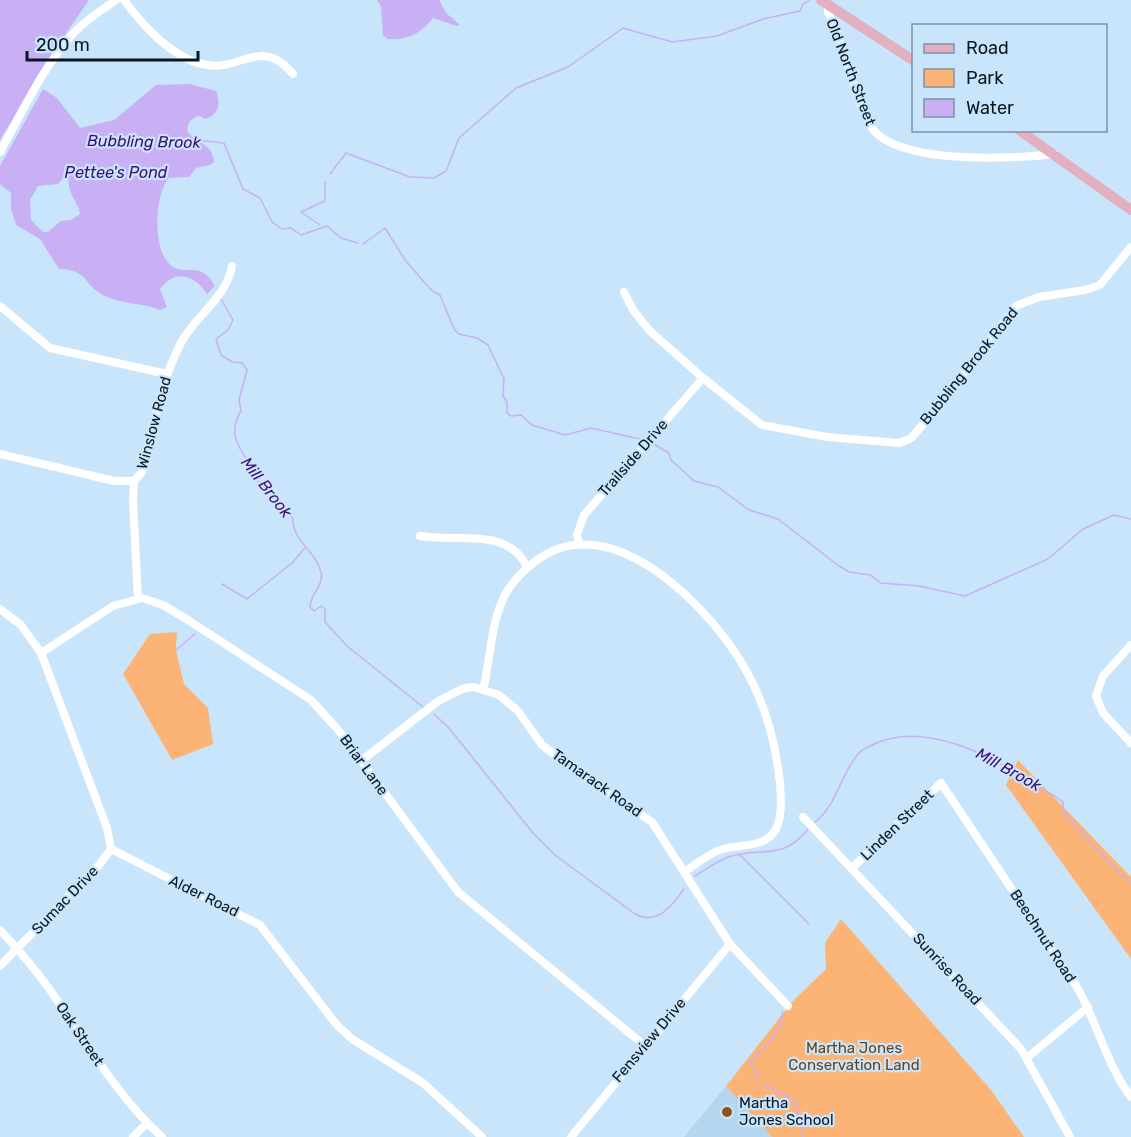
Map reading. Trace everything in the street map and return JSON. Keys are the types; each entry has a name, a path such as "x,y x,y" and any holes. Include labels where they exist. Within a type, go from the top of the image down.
{"main road":[{"path":"825,2 912,61"},
{"path":"1022,132 1131,210"}],"street":[{"path":"0,152 40,81 68,40 92,16 116,0"},
{"path":"124,0 158,37 201,64 216,66 261,56 277,60 293,74"},
{"name":"Old North Street","path":"825,2 868,123 885,141 920,151 959,156 999,158 1055,154"},
{"name":"Bubbling Brook Road","path":"624,292 633,310 649,330 703,378 762,425 827,437 900,443 911,438 928,419 1016,306 1039,297 1085,290 1100,285 1131,248"},
{"name":"Winslow Road","path":"138,598 134,481 142,472 166,374 187,331 229,282 232,266"},
{"path":"0,306 50,348 166,374"},
{"name":"Trailside Drive","path":"579,544 577,535 584,515 703,378"},
{"path":"0,454 114,481 134,481"},
{"path":"420,536 439,540 480,537 508,545 522,557 527,567"},
{"path":"483,690 498,612 513,581 527,567 549,552 579,544 594,543 616,548 681,591 708,617 734,652 759,695 778,767 780,793 780,811 774,832 761,841 722,849 684,872"},
{"path":"41,653 112,606 138,598"},
{"name":"Briar Lane","path":"138,598 163,605 311,699 327,716 458,892 644,1045"},
{"path":"0,609 21,625 41,653 107,828 111,849"},
{"path":"1131,645 1103,676 1096,696 1103,713 1131,742"},
{"name":"Tamarack Road","path":"360,761 436,702 465,688 483,690 511,702 542,745 584,777 652,822 730,944 788,1006"},
{"name":"Linden Street","path":"852,868 941,783"},
{"name":"Beechnut Road","path":"941,783 1088,1007 1114,1071 1131,1097"},
{"name":"Sunrise Road","path":"803,817 1028,1057 1070,1137"},
{"name":"Sumac Drive","path":"0,966 99,865 111,849"},
{"name":"Alder Road","path":"111,849 260,925 344,1031 383,1060 423,1083 482,1137"},
{"name":"Oak Street","path":"0,930 50,990 112,1080 147,1123 162,1137"},
{"name":"Fensview Drive","path":"571,1137 644,1045 730,944"},
{"path":"1028,1057 1088,1007"},
{"path":"133,1137 147,1123"}],"shaded area":[{"name":"Martha Jones School","path":"726,1086 772,1137 684,1137"}],"green space":[{"path":"177,632 176,650 184,684 208,708 213,744 172,760 123,674 150,634"},
{"path":"1018,760 1131,877 1131,959 1006,785"},
{"name":"Martha Jones Conservation Land","path":"841,919 991,1090 1024,1137 772,1137 726,1086 792,1002 826,969 825,943"}],"water":[{"path":"0,0 89,0 45,64 0,140"},
{"path":"377,0 439,0 446,13 460,25 433,18 413,35 401,39 387,39 383,35 381,6"},
{"name":"Pettee's Pond","path":"190,84 216,91 218,101 216,112 205,119 200,116 192,119 187,131 211,151 214,162 196,168 189,177 169,178 160,197 157,223 161,249 172,266 177,269 204,273 215,286 207,294 190,278 184,276 172,279 160,289 167,307 160,310 112,299 98,292 76,272 59,269 40,239 16,225 11,209 11,193 0,184 0,166 43,89 57,98 80,128 114,120 156,85","holes":["64,177 69,180 70,189 80,214 71,220 61,221 48,232 43,232 31,220 30,200 38,186 58,184"]}],"waterway":[{"path":"330,174 346,153 410,177 434,178 446,171 459,138 516,88 568,67 623,28 672,42 717,36 763,19 800,11 803,4 809,1"},
{"name":"Bubbling Brook","path":"197,140 224,143 243,189 260,198 272,222 282,229 291,228 301,235 327,226 341,238 358,243"},
{"path":"320,225 301,212 325,201 325,182"},
{"name":"Bubbling Brook","path":"363,244 385,228 405,260 431,290 440,295 454,329 459,334 477,338 488,345 504,379 503,396 507,402 507,413 511,416 521,415 532,425 565,435 591,428 644,440"},
{"name":"Mill Brook","path":"221,299 233,320 228,330 216,339 221,355 232,362 242,363 247,370 239,400 241,411 235,425 236,438 258,482 293,519 296,534 318,565 321,582 310,607 314,611 321,606 325,609 325,622 347,646 423,707"},
{"name":"Bubbling Brook","path":"655,445 669,453 671,460 694,481 718,487 749,510 778,519 839,566 849,572 870,575 881,583 919,586 965,596 1048,559 1083,529 1114,515 1131,519"},
{"path":"222,584 247,599 292,563 305,548"},
{"path":"176,650 195,634"},
{"name":"Mill Brook","path":"434,714 449,728 533,833 555,855 635,914 650,918 657,916 669,908 684,889"},
{"name":"Mill Brook","path":"815,822 829,807 847,770 860,752 874,744 897,737 922,737 973,750 998,762 1063,802 1064,814 1131,883"},
{"name":"Mill Brook","path":"695,876 728,857 789,846 808,829"},
{"path":"740,855 809,924"},
{"path":"757,1079 756,1070 750,1063 777,1032 783,1018 782,1012"},
{"path":"762,1084 795,1100 803,1137"}],"place":[{"name":"Martha Jones School","path":"727,1112"}]}
